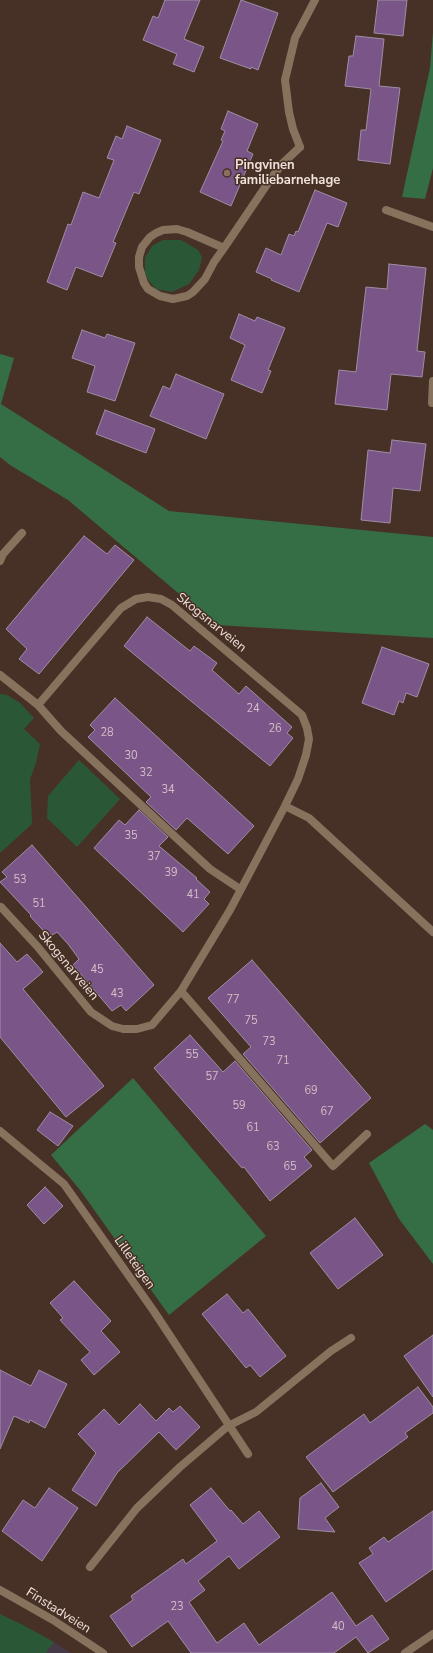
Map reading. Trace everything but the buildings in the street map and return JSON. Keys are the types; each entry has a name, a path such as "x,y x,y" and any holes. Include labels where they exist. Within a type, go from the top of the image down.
{"street":[{"path":"224,248 188,232 163,230 156,233 146,242 139,257 139,267 144,284 148,289 160,296 174,299 187,296 193,292 205,279 270,180 282,164 300,147 293,129 289,112 285,80 296,38 315,0"},
{"path":"386,210 433,228"},
{"path":"432,403 433,381"},
{"path":"0,561 3,554 22,533"},
{"name":"Skogsnarveien","path":"1,907 37,946 91,1012 112,1026 123,1029 137,1029 152,1024 181,991 230,910 298,779 306,755 309,739 302,715 172,605 160,599 148,597 136,599 122,608 38,705"},
{"path":"0,675 38,705 62,731 210,869 240,889"},
{"path":"285,806 309,818 433,932"},
{"path":"181,991 333,1166 367,1134"},
{"name":"Lilleteigen","path":"0,1131 64,1184 153,1310 228,1426 248,1454"},
{"path":"90,1567 137,1508 180,1467 228,1426 256,1412 331,1351 351,1338"},
{"name":"Finstadveien","path":"0,1590 53,1620 103,1653"},
{"path":"405,1653 433,1634"}],"shaded area":[{"path":"54,1642 71,1653 46,1653"}],"green space":[{"path":"433,32 433,168 425,199 402,197 430,68"},
{"path":"163,240 181,240 198,250 202,257 199,270 189,284 172,292 156,289 148,280 145,273 145,258 152,246"},
{"path":"0,354 14,358 1,404 169,511 433,537 433,638 216,625 68,500 10,465 0,457"},
{"path":"0,694 7,695 20,703 34,718 24,729 40,744 36,763 30,779 32,824 0,853"},
{"path":"79,760 120,799 77,847 47,818 48,796"},
{"path":"133,1078 266,1236 169,1315 80,1190 51,1155"},
{"path":"425,1124 433,1130 433,1264 399,1219 369,1163"},
{"path":"0,1614 54,1642 46,1653 0,1653"}],"place":[{"name":"Pingvinen familiebarnehage","path":"227,173"}]}
